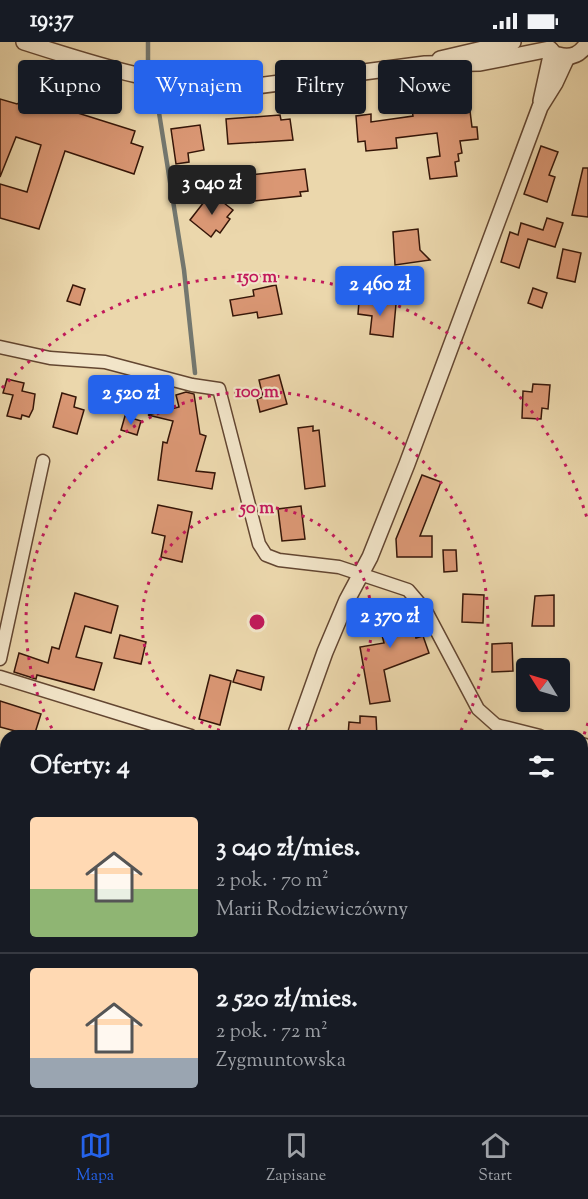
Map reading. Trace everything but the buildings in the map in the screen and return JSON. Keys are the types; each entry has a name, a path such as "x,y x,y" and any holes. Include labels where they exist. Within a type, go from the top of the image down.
{"street":[{"path":"24,42 127,74 215,88 252,87 378,70"},
{"path":"437,60 459,53 513,42"},
{"path":"472,63 554,50 580,53 588,42"},
{"path":"297,730 326,652 407,464 540,107 543,82 554,50"},
{"path":"0,347 50,358 105,362 192,385 219,389 260,544 266,555 279,560 339,567 408,590 426,610 471,700 483,715 511,730"},
{"path":"0,659 43,461"},
{"path":"0,677 172,730"}],"waterway":[{"path":"148,42 148,60"},
{"path":"159,114 184,270 195,373"}]}
